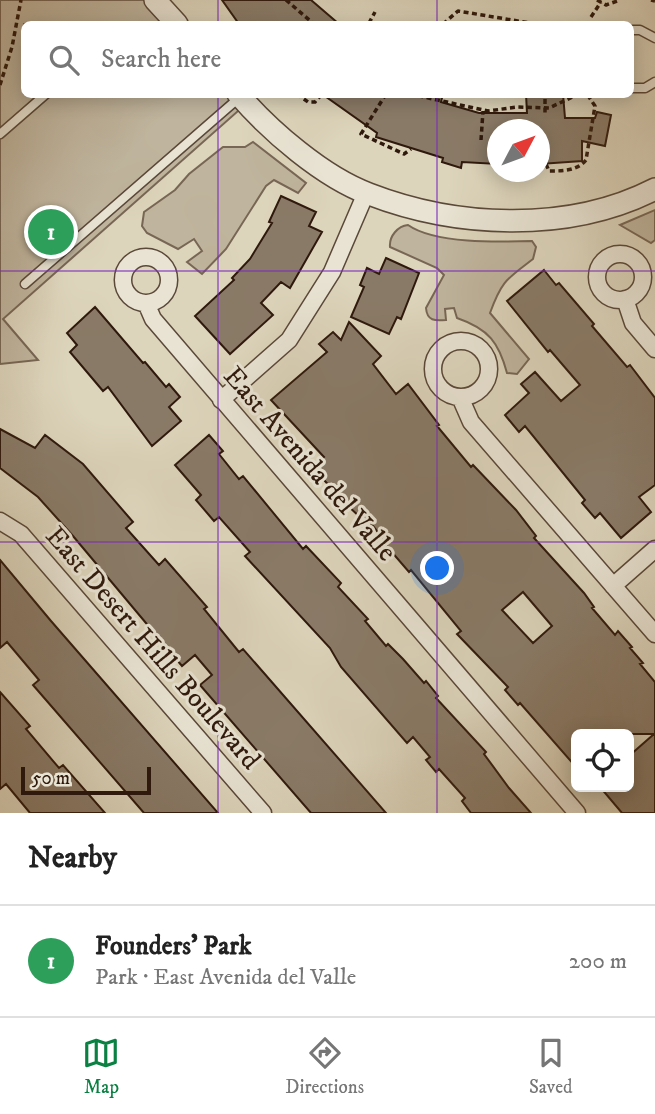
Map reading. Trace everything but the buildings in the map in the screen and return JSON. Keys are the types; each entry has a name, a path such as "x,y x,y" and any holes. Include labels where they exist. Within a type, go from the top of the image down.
{"street":[{"path":"155,0 174,21"},
{"path":"241,98 259,119 299,153 366,194 461,218 516,220 575,214 610,206 655,189"},
{"path":"221,400 289,340 332,272 366,194"},
{"path":"625,299 633,323 655,349"},
{"name":"East Avenida del Valle","path":"146,303 153,319 221,400 577,813"},
{"path":"460,397 471,422 655,634"},
{"name":"East Desert Hills Boulevard","path":"0,521 21,534 263,813"},
{"path":"613,586 655,549"}],"lane":[{"path":"634,30 655,37"},
{"path":"634,88 645,88 655,82"},
{"path":"0,134 41,98"},
{"path":"24,284 237,98"}],"path":[{"path":"0,85 12,47 20,0"},
{"path":"286,0 308,21"},
{"path":"591,17 599,1 606,5 620,0"},
{"path":"446,21 458,11 518,21"},
{"path":"370,21 375,12"},
{"path":"371,17 374,21"},
{"path":"303,98 309,102 315,102 318,98"},
{"path":"384,98 361,134 404,154 411,149"},
{"path":"420,98 483,111 560,106 573,98"},
{"path":"550,171 580,166 586,160 595,106 590,98"},
{"path":"545,99 545,116"},
{"path":"480,140 483,111"}],"shaded area":[{"path":"0,0 155,0 174,21 21,21 21,98 241,98 246,104 3,319 38,360 0,364"},
{"path":"253,142 306,183 298,193 274,180 266,186 226,249 202,274 187,262 202,251 194,239 178,249 147,233 142,226 144,212 175,190 189,174 223,147 245,147"},
{"path":"655,210 655,240 651,243 620,225"},
{"path":"408,225 434,236 450,239 532,241 536,247 533,259 506,281 490,313 529,359 517,374 507,373 491,338 477,327 457,318 454,308 445,309 446,320 435,320 428,316 426,308 444,275 437,268 390,247 395,232"}],"place":[{"name":"Founders' Park","path":"51,232"}]}
